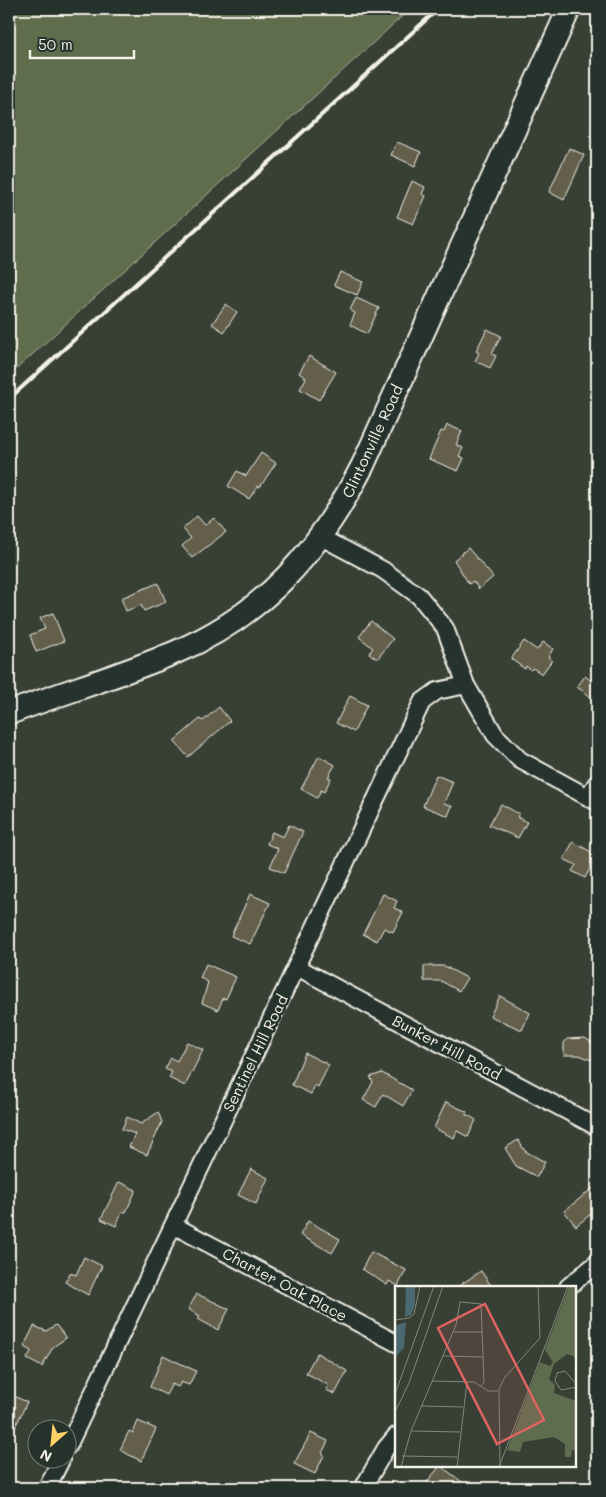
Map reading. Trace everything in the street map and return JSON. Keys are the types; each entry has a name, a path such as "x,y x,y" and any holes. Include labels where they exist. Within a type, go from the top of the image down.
{"street":[{"name":"Clintonville Road","path":"9,714 196,643 239,617 270,593 321,537 346,498 363,465 569,9"},
{"path":"321,537 384,570 419,596 445,628 466,685 495,735 520,760 592,799 597,783"},
{"name":"Sentinel Hill Road","path":"78,1425 422,702 437,691 466,685"},
{"name":"Bunker Hill Road","path":"296,967 597,1127"},
{"name":"Charter Oak Place","path":"173,1225 395,1342"},
{"path":"569,1286 597,1263"},
{"path":"363,1488 386,1448 395,1437"},
{"path":"48,1488 56,1470"}],"green space":[{"path":"9,9 410,9 9,376"}],"building":[{"path":"397,142 421,152 415,166 391,155"},
{"path":"569,148 584,155 564,200 549,192"},
{"path":"412,181 425,187 422,194 426,196 413,224 397,217"},
{"path":"340,272 363,282 357,295 334,285"},
{"path":"356,298 379,308 367,334 350,325 355,313 350,310"},
{"path":"226,304 237,312 224,332 212,324"},
{"path":"487,329 501,336 492,354 496,356 490,368 475,361 479,353 476,351"},
{"path":"309,356 336,372 319,400 300,389 306,378 299,373"},
{"path":"447,425 462,431 456,445 463,448 459,456 464,458 458,471 429,459 441,431 444,432"},
{"path":"261,453 276,463 260,487 258,486 249,499 228,486 237,471 246,476"},
{"path":"197,516 205,525 214,518 226,532 192,558 182,546 191,538 183,529"},
{"path":"468,548 493,577 479,589 473,581 469,584 454,560"},
{"path":"158,583 166,602 144,611 141,605 126,611 121,598"},
{"path":"53,613 64,641 36,652 30,635 45,629 40,618"},
{"path":"371,621 393,639 377,659 369,653 373,648 359,637"},
{"path":"524,641 537,650 543,642 553,649 548,657 552,660 542,674 533,668 531,670 526,666 525,669 511,659"},
{"path":"585,676 597,685 597,701 577,687"},
{"path":"350,696 367,705 354,732 336,723"},
{"path":"219,707 230,721 188,757 174,741 200,719 203,721"},
{"path":"319,756 335,765 328,777 331,778 324,792 321,790 317,798 301,789"},
{"path":"436,775 453,782 444,803 452,806 448,816 423,806"},
{"path":"501,804 519,814 517,817 527,822 518,838 489,825"},
{"path":"289,825 303,832 284,873 270,867 278,849 267,844 272,832 283,837"},
{"path":"573,842 597,855 585,878 572,871 576,865 564,859"},
{"path":"250,894 270,903 250,944 231,936"},
{"path":"383,894 397,901 394,908 403,912 393,932 384,928 377,941 363,934"},
{"path":"206,964 236,977 226,999 223,998 218,1010 202,1003 208,982 200,978"},
{"path":"424,966 444,966 467,978 459,991 441,981 424,981"},
{"path":"500,996 530,1013 522,1030 490,1016"},
{"path":"585,1038 597,1046 597,1062 579,1055 564,1055 564,1043 567,1039"},
{"path":"187,1042 203,1050 185,1086 169,1078 172,1072 165,1069 171,1058 177,1061"},
{"path":"305,1053 329,1065 318,1087 315,1085 311,1094 292,1085"},
{"path":"382,1073 412,1090 403,1106 383,1094 376,1107 363,1100 373,1082 370,1077"},
{"path":"446,1102 467,1112 466,1114 476,1120 468,1137 457,1131 454,1138 434,1128"},
{"path":"158,1112 162,1122 147,1155 129,1147 135,1134 122,1129 127,1117 141,1124"},
{"path":"518,1140 525,1151 545,1162 537,1177 516,1166 505,1148"},
{"path":"251,1169 268,1178 256,1204 238,1195"},
{"path":"119,1182 136,1190 126,1212 122,1212 116,1226 101,1219"},
{"path":"597,1185 597,1209 576,1226 564,1211"},
{"path":"308,1221 340,1239 332,1253 300,1235"},
{"path":"371,1252 406,1270 398,1286 389,1281 387,1285 362,1269"},
{"path":"84,1257 102,1266 88,1295 65,1282 70,1273 76,1275"},
{"path":"481,1271 491,1286 458,1286"},
{"path":"197,1294 229,1309 218,1330 198,1319 200,1316 188,1309"},
{"path":"56,1325 66,1338 53,1347 42,1367 27,1359 31,1351 24,1346 34,1326 46,1331"},
{"path":"317,1353 347,1371 335,1394 326,1390 328,1385 306,1373"},
{"path":"163,1355 196,1371 189,1385 181,1382 178,1387 172,1384 166,1395 150,1387"},
{"path":"9,1394 27,1402 9,1440"},
{"path":"138,1421 156,1429 141,1461 120,1450 129,1431 133,1433"},
{"path":"311,1433 328,1441 315,1474 294,1464"},
{"path":"439,1467 442,1467 470,1488 422,1488"}],"railway":[{"path":"9,399 438,9"}]}
